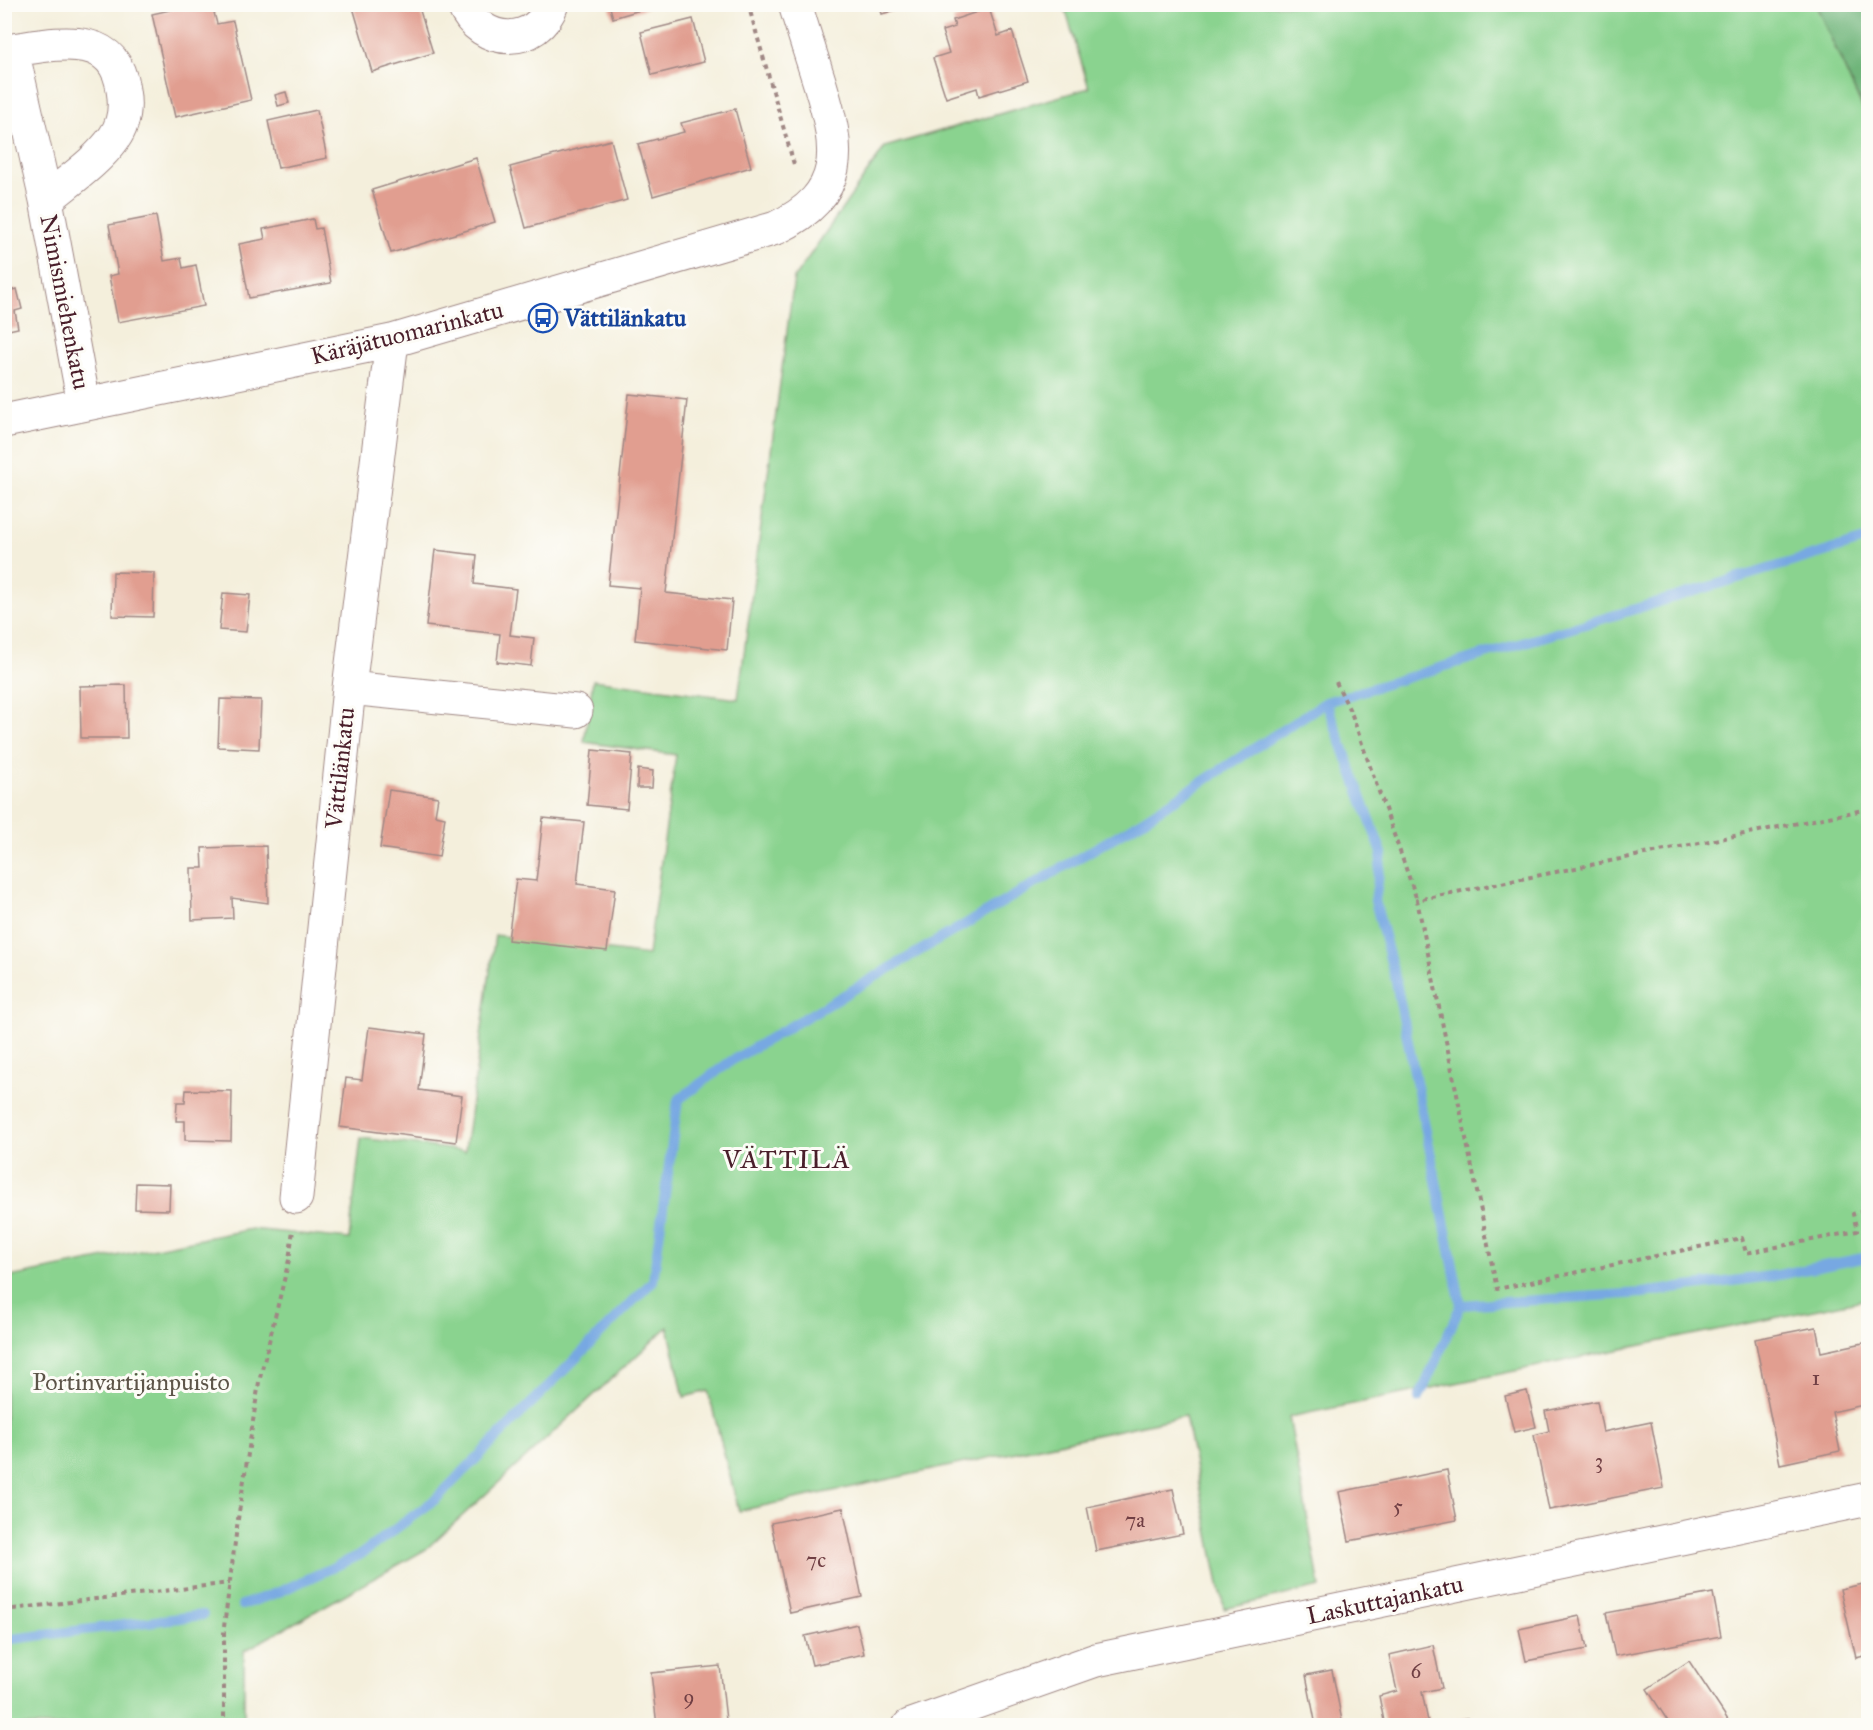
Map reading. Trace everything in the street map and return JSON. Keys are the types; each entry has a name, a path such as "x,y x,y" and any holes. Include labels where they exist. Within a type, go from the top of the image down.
{"street":[{"path":"463,4 474,23 485,33 501,37 516,36 530,30 544,20 552,4"},
{"name":"Käräjätuomarinkatu","path":"4,421 392,341 776,228 801,216 820,195 832,172 836,147 831,119 795,4"},
{"name":"Nimismiehenkatu","path":"46,200 102,153 115,137 123,119 123,86 107,53 88,45 60,44 8,51 46,200 84,404"},
{"name":"Vättilänkatu","path":"296,1197 349,688 392,341"},
{"path":"349,688 576,711"},
{"name":"Laskuttajankatu","path":"909,1725 1096,1660 1869,1499"}],"path":[{"path":"748,4 794,162 801,216"},
{"path":"1336,682 1350,710 1417,900 1497,1289 1742,1238 1746,1252 1857,1231 1853,1214 1869,1210"},
{"path":"1417,900 1869,809"},
{"path":"224,1725 224,1627 230,1583 259,1382 289,1260 296,1197"},
{"path":"4,1611 230,1583"}],"green space":[{"name":"Portinvartijanpuisto","path":"1064,5 1816,5 1868,120 1868,1299 1289,1417 1320,1587 1224,1609 1185,1416 739,1511 708,1391 684,1397 668,1327 425,1550 244,1651 244,1725 5,1726 5,1278 251,1229 349,1239 361,1138 465,1151 495,935 648,955 676,755 584,742 593,680 738,699 794,278 885,147 1089,88"},
{"path":"1816,5 1868,5 1868,120"}],"building":[{"path":"352,4 418,4 433,53 372,72"},
{"path":"609,4 657,4 657,5 613,18"},
{"path":"879,4 912,4 912,5 882,14"},
{"path":"192,5 212,5 217,24 233,21 251,100 175,117 152,14"},
{"path":"989,8 998,36 1012,31 1028,81 979,96 977,88 946,98 933,58 949,53 942,31 955,27 953,20"},
{"path":"693,19 704,62 652,75 641,32"},
{"path":"286,92 289,103 278,106 275,95"},
{"path":"735,109 751,167 653,196 638,144 684,132 681,123"},
{"path":"317,110 327,158 278,168 268,121"},
{"path":"611,140 627,200 526,228 510,167"},
{"path":"476,158 495,222 391,253 372,190"},
{"path":"156,216 164,261 181,258 183,268 196,265 204,306 118,322 109,276 118,274 109,225"},
{"path":"313,219 315,229 321,228 331,283 249,298 239,244 265,239 263,229"},
{"path":"4,274 9,291 17,289 22,309 15,311 18,328 4,331"},
{"path":"629,394 687,400 666,593 732,600 727,650 635,640 640,588 608,585"},
{"path":"435,550 477,555 474,584 516,589 510,635 534,638 531,666 497,662 500,634 426,626"},
{"path":"113,572 154,573 153,617 112,616"},
{"path":"223,593 250,595 246,632 219,630"},
{"path":"126,685 127,738 81,738 80,686"},
{"path":"220,699 261,700 259,749 218,747"},
{"path":"592,750 632,754 627,809 587,805"},
{"path":"638,769 653,771 652,788 637,788"},
{"path":"389,790 438,797 435,815 445,817 439,857 380,848"},
{"path":"543,818 584,822 577,884 615,889 607,951 508,940 516,879 536,881"},
{"path":"266,846 268,903 232,898 233,918 192,920 191,868 203,868 202,848"},
{"path":"369,1027 426,1034 419,1090 462,1096 456,1142 340,1127 346,1078 362,1080"},
{"path":"186,1090 232,1091 231,1141 185,1140 185,1121 176,1121 177,1102 185,1102"},
{"path":"136,1183 170,1184 169,1210 135,1209"},
{"path":"1816,1327 1821,1352 1868,1342 1868,1404 1832,1412 1840,1451 1780,1464 1755,1339"},
{"path":"1527,1391 1536,1427 1514,1432 1505,1396"},
{"path":"1597,1401 1603,1432 1651,1422 1664,1488 1549,1510 1534,1435 1549,1431 1545,1411"},
{"path":"1447,1470 1457,1520 1349,1541 1339,1492"},
{"path":"1173,1489 1183,1534 1096,1551 1087,1507"},
{"path":"843,1508 862,1597 790,1613 771,1523"},
{"path":"1868,1583 1868,1655 1856,1658 1840,1589"},
{"path":"1713,1593 1721,1636 1615,1656 1606,1613"},
{"path":"1580,1616 1587,1649 1526,1661 1519,1629"},
{"path":"857,1624 864,1654 812,1665 805,1636"},
{"path":"1433,1645 1442,1688 1422,1692 1429,1726 1385,1726 1379,1696 1397,1691 1389,1655"},
{"path":"1689,1661 1732,1726 1671,1726 1647,1689"},
{"path":"720,1666 726,1720 706,1722 706,1726 683,1726 683,1723 657,1726 651,1673"},
{"path":"1332,1670 1343,1726 1316,1726 1306,1675"},
{"path":"1467,1718 1468,1726 1436,1726 1436,1724"}],"waterway":[{"path":"242,1605 279,1592 360,1555 436,1499 653,1281 678,1100 731,1061 1137,824 1326,702 1868,539"},
{"path":"1326,702 1382,853 1375,901 1396,982 1461,1305 1419,1398"},
{"path":"1461,1305 1642,1293 1778,1275 1868,1257"},
{"path":"4,1640 203,1615"}],"place":[{"name":"Vättilänkatu","path":"543,318"}],"district":[{"name":"VÄTTILÄ","path":"787,1159"}]}
